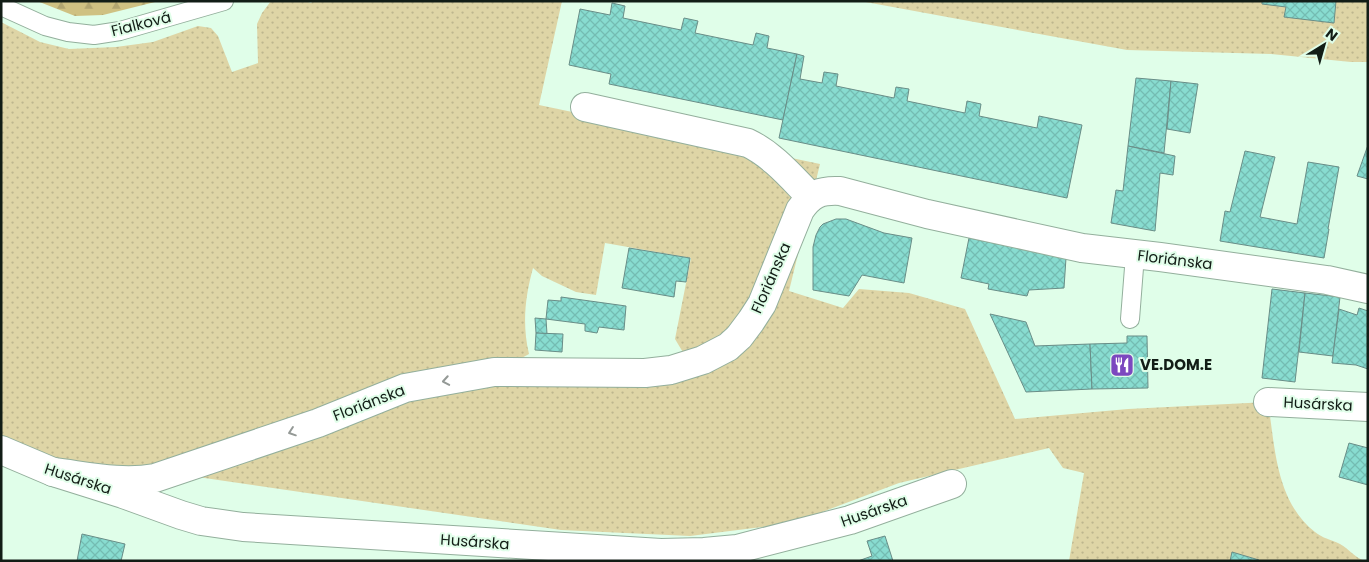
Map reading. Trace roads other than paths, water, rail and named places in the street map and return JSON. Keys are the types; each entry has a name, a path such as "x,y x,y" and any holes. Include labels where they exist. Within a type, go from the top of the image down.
{"street":[{"path":"584,107 748,143 758,148 776,163 811,197"},
{"name":"Floriánska","path":"53,472 119,480 155,478 318,423 405,388 494,372 645,372 671,370 703,360 728,347 739,337 762,304 800,210 806,200 827,190 840,191 927,214 1082,248 1327,280 1368,289"},
{"name":"Husárska","path":"1268,402 1368,407"},
{"name":"Husárska","path":"1,450 53,472 201,521 243,527 661,553 704,552 738,555 850,520 952,484"}],"lane":[{"name":"Fialková","path":"1,6 45,26 68,32 94,35 120,31 224,1"},
{"path":"1130,319 1135,255"}],"place":[{"name":"VE.DOM.E","path":"1122,365"}]}
